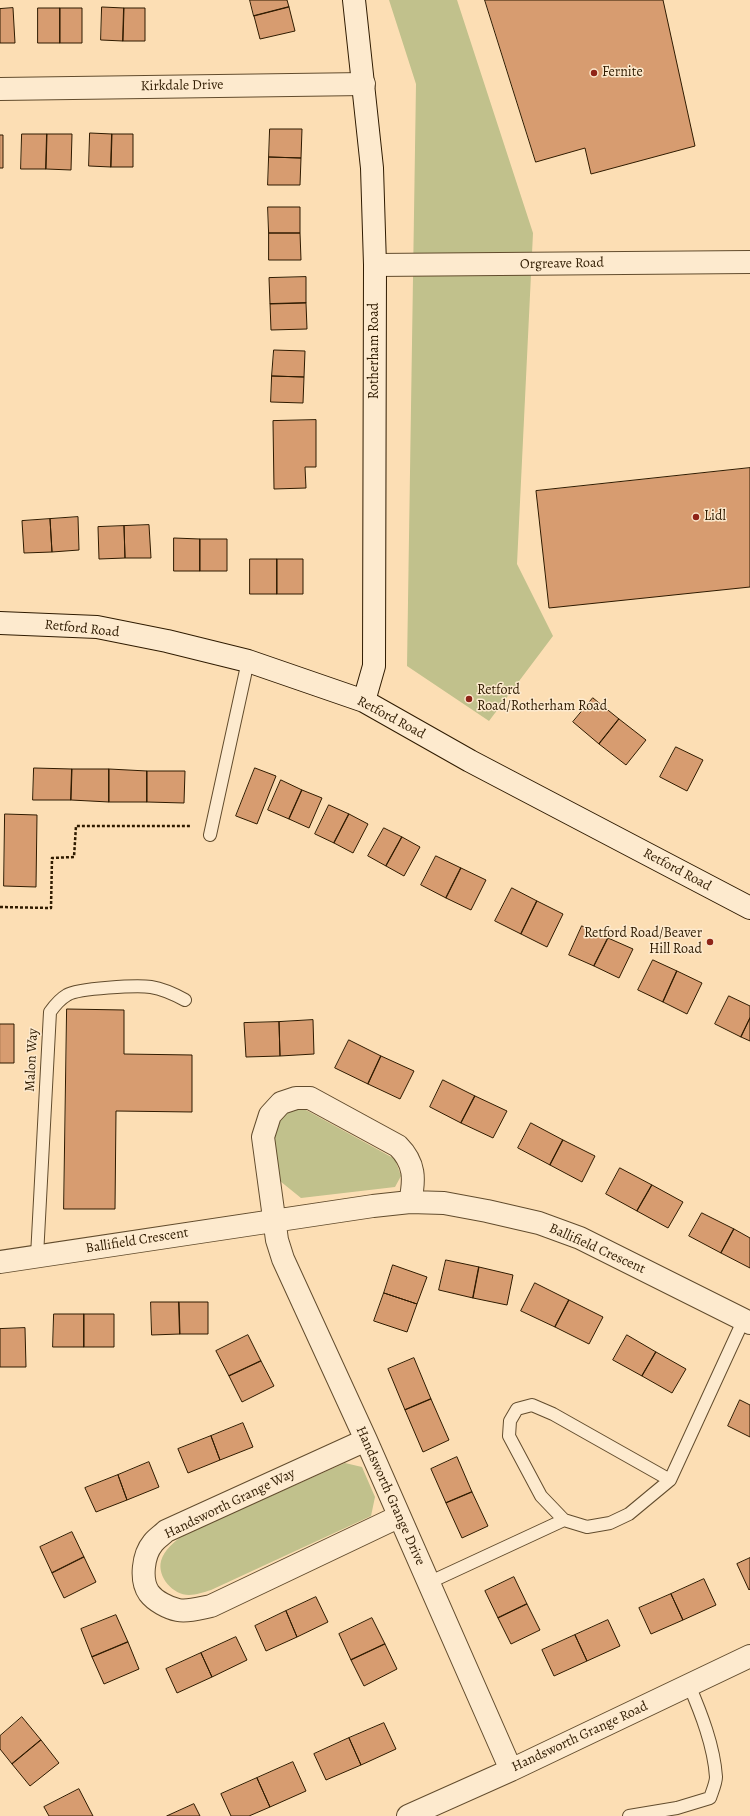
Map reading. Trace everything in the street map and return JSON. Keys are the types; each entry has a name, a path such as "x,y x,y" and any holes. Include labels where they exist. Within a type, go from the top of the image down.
{"street":[{"name":"Rotherham Road","path":"354,0 372,168 375,266 374,666 364,701"},
{"name":"Kirkdale Drive","path":"0,89 364,84"},
{"name":"Orgreave Road","path":"375,266 750,262"},
{"name":"Retford Road","path":"0,623 97,627 167,641 248,661 364,701 470,761 750,908"},
{"path":"275,1220 264,1137 270,1114 281,1103 296,1098 310,1098 398,1146 407,1155 412,1169 413,1189 410,1202"},
{"name":"Ballifield Crescent","path":"0,1262 275,1220 410,1202 444,1203 539,1223 580,1238 747,1321"},
{"name":"Handsworth Grange Drive","path":"275,1220 277,1240 283,1259 366,1440 398,1517 511,1770"},
{"name":"Handsworth Grange Way","path":"366,1440 166,1531 152,1544 144,1562 144,1579 149,1593 161,1603 178,1610 193,1610 211,1606 398,1517"},
{"name":"Handsworth Grange Road","path":"408,1816 511,1770 750,1656"}],"lane":[{"path":"211,830 248,661"},
{"name":"Malon Way","path":"37,1256 50,1012 56,1004 68,994 88,989 149,986 170,991 185,1000"},
{"path":"670,1480 553,1414 532,1405 517,1409 510,1420 509,1436 541,1496 564,1520 587,1526 610,1523 629,1514 670,1480 747,1321"},
{"path":"428,1583 564,1520"},
{"path":"629,1816 677,1808 710,1798 716,1778 711,1749 700,1710 689,1685"}],"path":[{"path":"0,906 51,908 52,858 74,857 76,826 211,830"}],"green space":[{"path":"389,0 457,0 533,233 517,564 553,636 489,721 407,666 416,84"},
{"path":"288,1110 306,1110 395,1159 401,1176 395,1187 301,1198 280,1181 272,1135 280,1120"},
{"path":"345,1463 362,1467 375,1497 371,1516 211,1590 189,1595 183,1594 177,1592 164,1579 160,1567 162,1557 170,1546 183,1535"}],"building":[{"path":"250,0 287,0 289,7 254,16"},
{"name":"Fernite","path":"485,0 663,0 695,146 591,174 585,148 536,162"},
{"path":"102,7 124,8 123,41 101,40"},
{"path":"289,7 295,31 260,39 254,16"},
{"path":"13,8 15,43 0,43 0,9"},
{"path":"38,8 60,8 60,43 38,43"},
{"path":"60,8 82,8 82,43 60,43"},
{"path":"124,8 145,8 145,41 123,41"},
{"path":"270,129 302,129 301,158 269,157"},
{"path":"90,133 112,134 111,167 89,166"},
{"path":"22,134 47,134 46,169 21,169"},
{"path":"47,134 72,134 71,170 46,169"},
{"path":"112,134 133,134 133,167 111,167"},
{"path":"0,135 3,135 3,168 0,168"},
{"path":"269,157 301,158 300,185 268,185"},
{"path":"268,207 300,207 300,233 269,233"},
{"path":"269,233 300,233 301,260 269,260"},
{"path":"306,277 306,303 270,304 269,278"},
{"path":"306,303 307,329 271,330 270,304"},
{"path":"274,350 305,351 304,377 272,376"},
{"path":"272,376 304,377 303,403 271,402"},
{"path":"316,420 316,467 305,467 306,488 274,489 273,421"},
{"path":"750,468 750,587 549,608 536,491"},
{"path":"78,517 79,550 52,552 50,519"},
{"path":"50,519 52,552 24,553 22,521"},
{"path":"149,525 151,558 125,558 124,526"},
{"path":"124,526 125,558 99,559 98,527"},
{"path":"174,538 200,539 200,571 174,571"},
{"path":"200,539 227,539 227,571 200,571"},
{"path":"250,559 277,559 277,594 250,594"},
{"path":"277,559 303,559 303,594 277,594"},
{"path":"593,698 619,719 599,744 573,722"},
{"path":"619,719 646,740 626,765 599,744"},
{"path":"676,747 703,760 687,791 660,777"},
{"path":"34,768 72,769 71,800 33,800"},
{"path":"255,768 276,776 257,824 236,816"},
{"path":"72,769 109,769 109,802 71,800"},
{"path":"109,769 147,771 147,802 109,802"},
{"path":"147,771 185,771 184,803 147,802"},
{"path":"281,780 302,790 289,819 268,810"},
{"path":"302,790 322,798 309,828 289,819"},
{"path":"329,805 349,814 334,843 315,834"},
{"path":"5,814 37,815 36,887 4,886"},
{"path":"349,814 368,824 353,853 334,843"},
{"path":"384,828 402,837 386,866 368,856"},
{"path":"402,837 420,847 404,876 386,866"},
{"path":"436,856 461,868 446,898 421,885"},
{"path":"461,868 486,880 471,910 446,898"},
{"path":"512,888 537,901 521,934 495,921"},
{"path":"537,901 563,914 547,947 521,934"},
{"path":"582,926 608,938 594,966 569,955"},
{"path":"608,938 633,949 619,978 594,966"},
{"path":"653,960 677,971 663,1002 638,990"},
{"path":"677,971 702,983 687,1014 663,1002"},
{"path":"729,996 750,1006 750,1018 741,1037 715,1024"},
{"path":"67,1009 124,1010 124,1054 192,1055 192,1112 116,1111 115,1209 64,1209"},
{"path":"750,1018 750,1041 741,1037"},
{"path":"313,1020 314,1054 280,1056 279,1022"},
{"path":"279,1022 280,1056 246,1057 244,1023"},
{"path":"0,1024 14,1024 14,1063 0,1063"},
{"path":"349,1040 381,1056 368,1084 335,1068"},
{"path":"381,1056 414,1071 400,1099 368,1084"},
{"path":"443,1080 475,1096 461,1123 430,1107"},
{"path":"475,1096 507,1111 493,1138 461,1123"},
{"path":"531,1123 563,1140 550,1165 518,1148"},
{"path":"563,1140 595,1156 582,1182 550,1165"},
{"path":"620,1168 652,1185 637,1211 606,1194"},
{"path":"652,1185 683,1202 668,1228 637,1211"},
{"path":"702,1213 734,1229 721,1253 689,1236"},
{"path":"734,1229 750,1238 750,1268 721,1253"},
{"path":"446,1260 479,1267 473,1298 439,1290"},
{"path":"393,1265 427,1277 417,1304 384,1293"},
{"path":"479,1267 513,1275 507,1305 473,1298"},
{"path":"535,1283 569,1300 555,1327 521,1311"},
{"path":"384,1293 417,1304 407,1332 374,1321"},
{"path":"569,1300 603,1317 589,1344 555,1327"},
{"path":"151,1302 179,1302 180,1334 152,1335"},
{"path":"179,1302 208,1302 208,1334 180,1334"},
{"path":"54,1314 84,1314 84,1347 53,1347"},
{"path":"84,1314 114,1314 114,1347 84,1347"},
{"path":"25,1328 26,1367 0,1367 0,1329"},
{"path":"248,1335 261,1361 229,1376 216,1351"},
{"path":"627,1335 656,1352 642,1376 613,1360"},
{"path":"656,1352 686,1369 672,1393 642,1376"},
{"path":"414,1358 431,1399 405,1410 388,1369"},
{"path":"261,1361 274,1386 242,1402 229,1376"},
{"path":"431,1399 449,1440 423,1452 405,1410"},
{"path":"740,1400 750,1405 750,1437 728,1426"},
{"path":"243,1423 253,1447 220,1460 211,1436"},
{"path":"211,1436 220,1460 188,1473 178,1449"},
{"path":"457,1457 472,1492 446,1503 431,1469"},
{"path":"149,1462 159,1487 127,1500 118,1475"},
{"path":"118,1475 127,1500 96,1512 85,1488"},
{"path":"472,1492 488,1526 462,1538 446,1503"},
{"path":"72,1532 84,1557 52,1573 40,1547"},
{"path":"84,1557 96,1582 64,1598 52,1573"},
{"path":"750,1558 750,1589 749,1590 737,1564"},
{"path":"514,1577 527,1604 498,1618 485,1591"},
{"path":"704,1579 716,1605 683,1620 671,1594"},
{"path":"671,1594 683,1620 651,1634 639,1608"},
{"path":"316,1597 328,1622 297,1637 286,1611"},
{"path":"527,1604 540,1630 511,1644 498,1618"},
{"path":"286,1611 297,1637 266,1651 255,1626"},
{"path":"116,1615 128,1642 92,1657 81,1629"},
{"path":"372,1618 385,1644 351,1660 339,1634"},
{"path":"608,1620 620,1646 587,1661 575,1635"},
{"path":"575,1635 587,1661 554,1676 542,1650"},
{"path":"236,1637 247,1660 212,1677 201,1653"},
{"path":"128,1642 139,1669 104,1684 92,1657"},
{"path":"385,1644 397,1669 364,1686 351,1660"},
{"path":"201,1653 212,1677 177,1693 166,1669"},
{"path":"22,1717 41,1740 12,1764 0,1749 0,1736"},
{"path":"384,1723 396,1749 361,1765 349,1738"},
{"path":"349,1738 361,1765 326,1780 314,1754"},
{"path":"41,1740 59,1763 30,1786 12,1764"},
{"path":"293,1762 306,1791 270,1807 257,1778"},
{"path":"257,1778 270,1807 249,1816 231,1816 221,1794"},
{"path":"79,1789 93,1816 49,1816 44,1807"},
{"path":"194,1804 200,1816 167,1816"}],"place":[{"name":"Fernite","path":"594,73"},
{"name":"Lidl","path":"696,517"},
{"name":"Retford Road/Rotherham Road","path":"469,699"},
{"name":"Retford Road/Beaver Hill Road","path":"710,942"}]}
